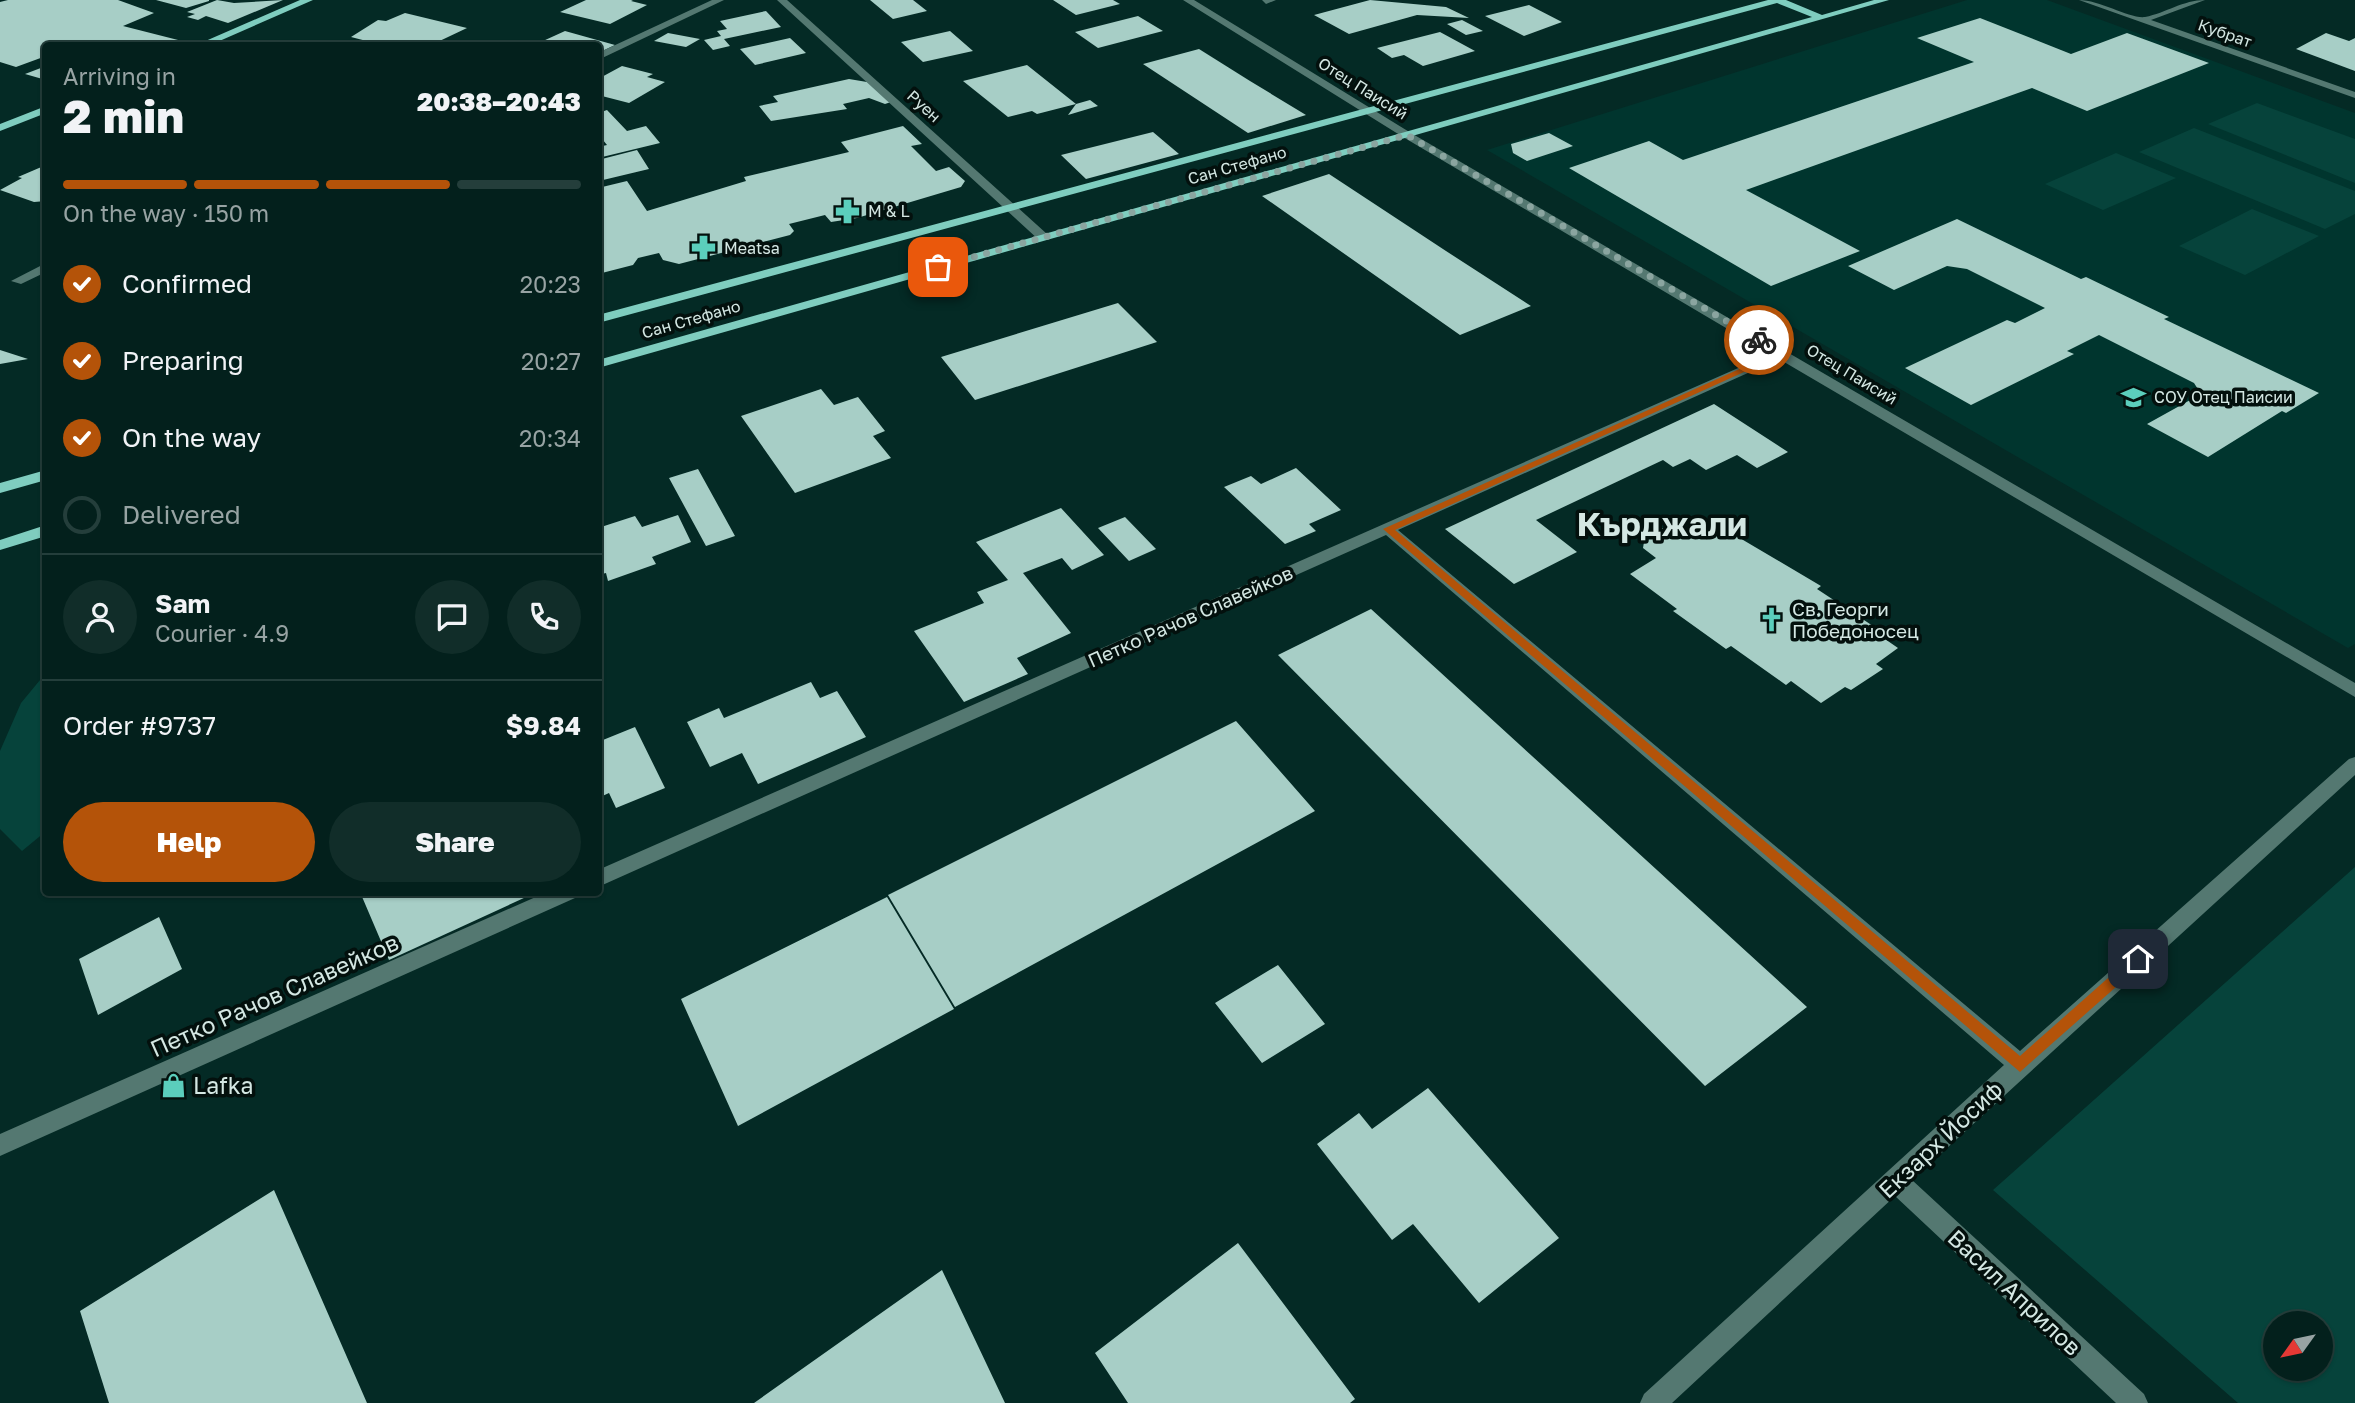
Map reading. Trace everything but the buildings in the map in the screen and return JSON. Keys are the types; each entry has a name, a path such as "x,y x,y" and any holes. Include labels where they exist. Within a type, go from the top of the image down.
{"main road":[{"path":"208,42 308,0"},
{"path":"1778,0 1822,18"},
{"name":"Сан Стефано","path":"602,318 1778,0"},
{"name":"Сан Стефано","path":"602,362 1884,0"},
{"path":"0,128 42,111"},
{"path":"0,488 42,476"},
{"path":"0,545 42,531"}],"street":[{"path":"602,55 719,0"},
{"name":"Руен","path":"782,0 1043,237"},
{"name":"Отец Паисий","path":"1188,0 1407,135 2355,691"},
{"name":"Кубрат","path":"2084,0 2355,95"},
{"path":"2141,21 2200,0"},
{"path":"17,281 42,269"},
{"name":"Петко Рачов Славейков","path":"602,877 1782,353"},
{"path":"1388,529 2020,1065"},
{"name":"Екзарх Йосиф","path":"1653,1403 2020,1065 2355,764"},
{"name":"Петко Рачов Славейков","path":"0,1145 559,896"},
{"name":"Васил Априлов","path":"1895,1180 2135,1403"}],"shaded area":[{"name":"СОУ Отец Паисии","path":"1967,0 2047,0 2355,113 2355,644 2348,648 1487,150"},
{"path":"2257,103 2355,139 2355,183 2208,124"},
{"path":"2194,128 2355,191 2355,214 2325,229 2139,152"},
{"path":"2116,153 2176,178 2103,210 2045,184"},
{"path":"2252,209 2319,236 2245,275 2179,246"},
{"path":"42,678 42,834 22,851 0,829 0,751 21,703"},
{"path":"2355,867 2355,1403 2238,1403 1993,1190"}],"way so far":[{"path":"938,267 1407,135 1759,340"}],"place":[{"name":"M & L","path":"848,211"},
{"name":"Meatsa","path":"704,248"},
{"name":"СОУ Отец Паисии","path":"2134,397"},
{"name":"Св. Георги Победоносец","path":"1772,619"},
{"name":"Lafka","path":"173,1085"}],"district":[{"name":"Кърджали","path":"1662,523"}],"route":[{"path":"1759,340 1782,353 1388,529 2020,1065 2138,959"}]}
